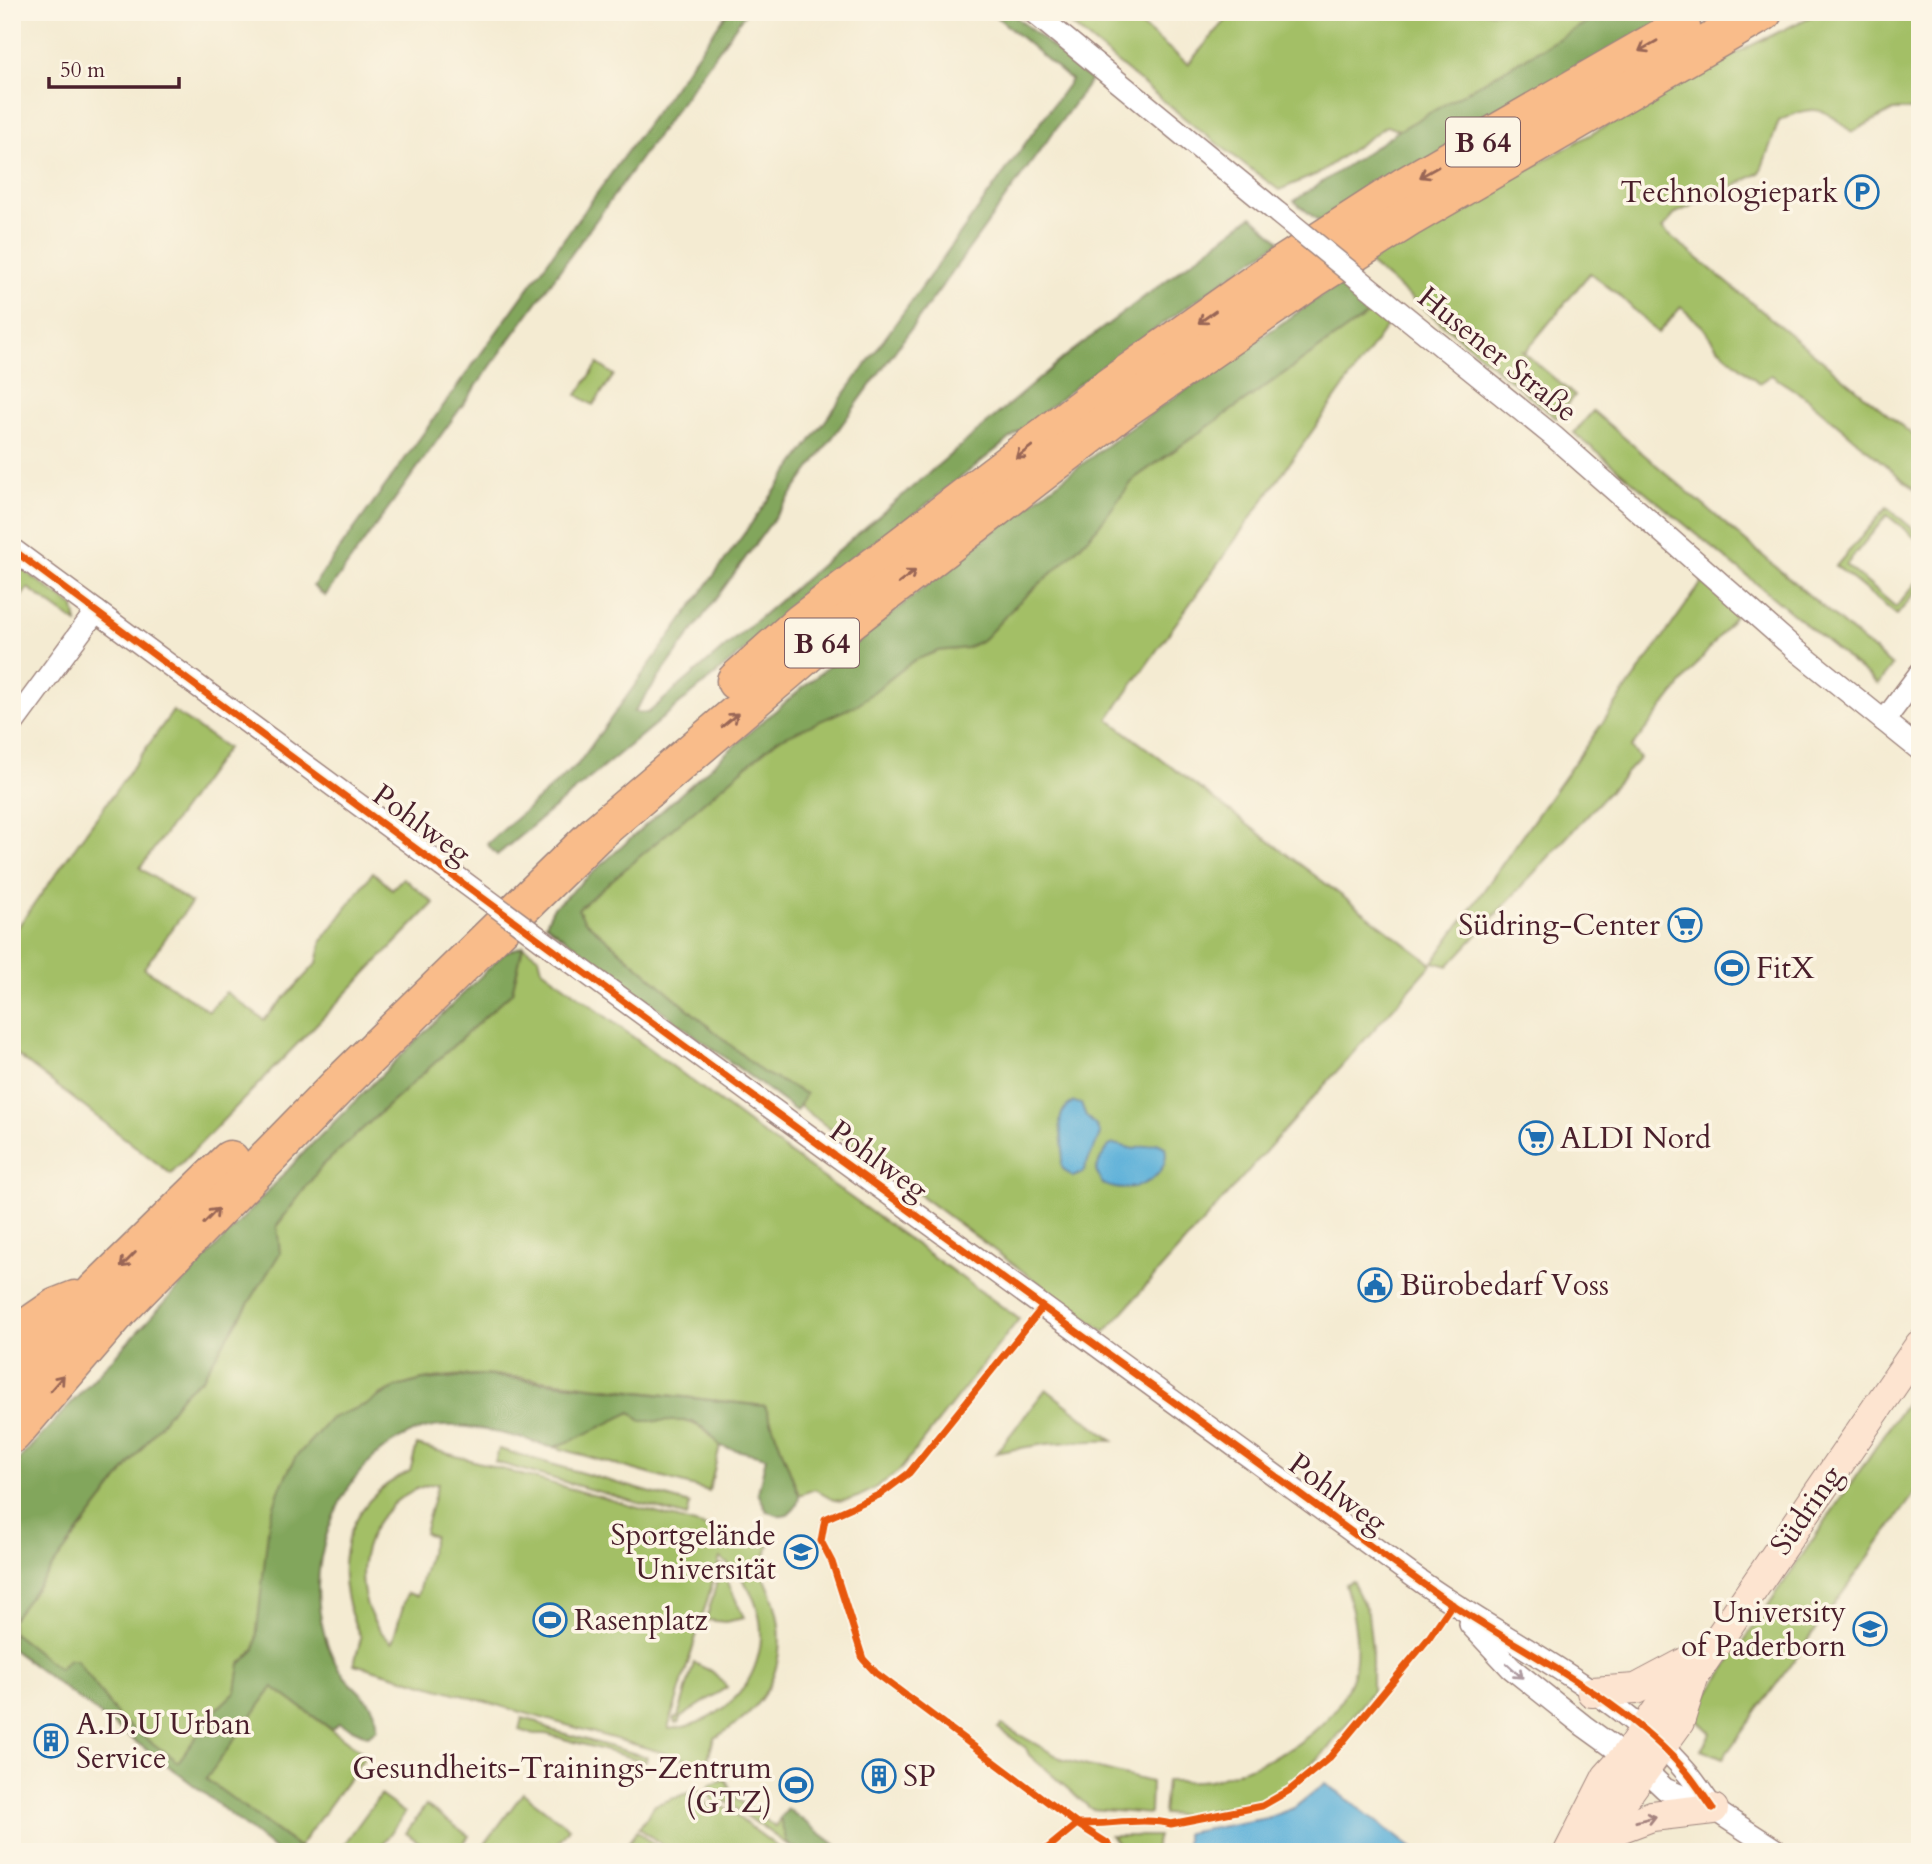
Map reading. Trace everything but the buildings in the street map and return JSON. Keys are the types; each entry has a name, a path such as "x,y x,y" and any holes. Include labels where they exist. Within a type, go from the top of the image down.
{"highway":[{"name":"B 64","path":"12,1387 96,1292 520,874 802,622 1108,388 1263,278 1404,187 1707,12"},
{"name":"B 64","path":"12,1434 118,1311 337,1087 596,834 808,653 1122,410 1312,279 1410,217 1763,12"},
{"path":"12,1338 57,1307 96,1292"}],"main road":[{"name":"Südring","path":"1576,1852 1630,1790 1664,1700 1694,1675 1920,1345"},
{"path":"1592,1692 1636,1689 1686,1664 1713,1646"},
{"name":"Südring","path":"1569,1852 1607,1777 1644,1751"},
{"path":"1587,1852 1617,1829 1651,1816 1713,1809"}],"street":[{"name":"Husener Straße","path":"1033,12 1553,436 1796,650 1920,750"},
{"name":"Pohlweg","path":"12,549 254,730 1042,1308 1452,1604 1592,1692 1644,1751 1665,1788 1713,1809 1779,1852"},
{"path":"12,725 96,611"},
{"path":"1884,721 1920,673"},
{"name":"Pohlweg","path":"1452,1604 1511,1668 1644,1751 1688,1774 1713,1809"}],"green space":[{"path":"728,12 746,12 325,596 313,586"},
{"path":"991,12 1010,12 1091,80 634,712 648,713 1067,355 1252,216 1280,241 1089,376 792,611 497,855 487,844 578,764 1071,80"},
{"path":"1056,12 1125,12 1188,64 1233,12 1605,12 1400,130 1386,126 1317,174 1279,190 1194,126"},
{"path":"1605,12 1684,12 1321,223 1294,201 1400,130"},
{"path":"1820,12 1920,12 1920,110 1893,110 1852,132 1833,117 1818,110 1791,115 1779,121 1760,173 1676,213 1662,229 1920,441 1920,494 1805,397 1771,375 1759,383 1717,347 1703,327 1681,307 1658,333 1621,297 1590,273 1525,352 1521,350 1575,396 1556,418 1368,262 1429,224 1752,45"},
{"path":"1337,285 1371,312 1135,478 1097,528 984,639 967,648 938,651 913,661 857,705 777,740 578,909 584,920 762,1072 806,1094 796,1111 546,924 553,908 752,730 955,561 1123,433"},
{"path":"1371,312 1387,326 1108,719 1432,964 1105,1332 802,1108 584,920 561,936 550,928 776,736"},
{"path":"598,364 614,375 593,405 577,395"},
{"path":"1593,411 1892,666 1878,684 1574,433"},
{"path":"1887,507 1920,535 1920,542 1887,515 1846,565 1896,607 1920,578 1920,587 1897,615 1836,566"},
{"path":"12,562 74,607 77,623 28,588 12,609"},
{"path":"1703,581 1739,611 1631,748 1640,758 1448,966 1433,962"},
{"path":"173,711 227,748 140,868 191,903 144,968 209,1011 226,992 264,1020 317,963 322,941 373,872 392,889 403,878 434,903 171,1174 12,1051 12,935"},
{"path":"523,946 539,957 542,969 778,1145 1019,1319 900,1470 860,1496 843,1501 829,1498 815,1489 799,1495 765,1406 488,1375 432,1378 379,1395 273,1630 195,1786 12,1649 12,1620 183,1394 277,1226 322,1166 512,992"},
{"path":"523,946 512,992 322,1166 277,1225 280,1253 202,1378 183,1394 12,1620 12,1467 308,1148 505,952"},
{"path":"481,1375 765,1406 799,1495 796,1507 783,1515 767,1511 758,1493 766,1457 720,1446 708,1431 691,1421 641,1421 631,1412 553,1447 492,1431 455,1426 425,1429 399,1439 375,1456 356,1477 340,1502 328,1530 318,1587 328,1646 338,1668 375,1712 377,1729 368,1736 339,1723 331,1729 273,1687 206,1779 305,1852 277,1852 195,1786 12,1649 12,1632 59,1669 69,1659 76,1659 120,1719 178,1762 214,1712 236,1691 240,1664 255,1649 269,1521 280,1488 295,1458 331,1418 367,1404 394,1388 423,1380"},
{"path":"1920,1382 1920,1486 1723,1758 1701,1749 1711,1733 1693,1716"},
{"path":"1046,1389 1113,1441 1054,1443 996,1453"},
{"path":"631,1412 641,1421 676,1420 694,1424 711,1436 720,1446 709,1491 554,1447"},
{"name":"Rasenplatz","path":"417,1445 769,1545 761,1571 772,1596 780,1644 768,1687 755,1706 737,1723 714,1738 706,1765 354,1664 361,1638 345,1590 347,1543 355,1521 368,1502 386,1485 410,1471","holes":["438,1483 424,1533 434,1536 417,1596 407,1593 392,1643 375,1623 365,1599 362,1574 366,1549 376,1526 391,1506 412,1491","720,1558 743,1581 757,1607 761,1634 757,1661 744,1686 725,1707 699,1722 668,1729"]},
{"path":"499,1449 690,1504 687,1517 495,1462"},
{"path":"720,1564 724,1566 723,1571 744,1618 725,1622 706,1620"},
{"path":"1352,1581 1368,1613 1372,1691 1326,1751 1289,1784 1261,1800 1186,1815 1163,1814 1166,1781 1215,1779 1273,1758 1306,1738 1334,1711 1352,1677 1356,1658 1354,1621 1345,1584"},
{"path":"694,1663 713,1672 727,1687 676,1723 674,1719 678,1717"},
{"path":"273,1687 366,1755 299,1847 205,1779"},
{"path":"522,1718 538,1722 548,1729 647,1757 646,1762 546,1734 519,1730"},
{"path":"1002,1725 1064,1760 1151,1782 1150,1814 1091,1809 1029,1755 1026,1748 998,1728"},
{"path":"725,1779 737,1799 775,1827 780,1819 788,1845 725,1801 720,1807 723,1806 784,1852 688,1852 684,1848 681,1852 672,1852 639,1828 655,1805 699,1789 708,1808 713,1802 708,1791 709,1785"},
{"path":"523,1793 569,1828 551,1852 479,1852"},
{"path":"380,1795 405,1813 377,1852 349,1852 342,1847"},
{"path":"426,1805 469,1836 457,1852 433,1852 406,1833"},
{"path":"788,1809 845,1852 802,1852 788,1845 780,1819"},
{"path":"637,1831 664,1852 621,1852"},
{"path":"1111,1836 1158,1836 1153,1852 1125,1852"}],"water":[{"path":"1074,1102 1081,1104 1100,1135 1083,1172 1073,1177 1062,1168 1060,1123 1063,1111"},
{"path":"1157,1143 1165,1147 1166,1158 1155,1177 1146,1183 1123,1189 1102,1183 1096,1171 1109,1146 1114,1144 1134,1149"},
{"path":"1325,1783 1417,1852 1186,1852 1186,1833 1267,1818 1294,1808"}],"cycle path":[{"path":"12,549 624,1002 1395,1564 1447,1601 1605,1700 1663,1747 1688,1774 1713,1809"},
{"path":"1042,1308 909,1473 881,1494 825,1519 821,1541 832,1562 863,1659 876,1673 1077,1824 1107,1843 1115,1852"},
{"path":"1043,1852 1077,1824 1149,1821 1171,1824 1262,1806 1290,1790 1330,1757 1428,1639 1452,1604"}],"place":[{"name":"Technologiepark","path":"1862,192"},
{"name":"Südring-Center","path":"1685,925"},
{"name":"FitX","path":"1732,968"},
{"name":"ALDI Nord","path":"1536,1138"},
{"name":"Bürobedarf Voss","path":"1375,1285"},
{"name":"Sportgelände Universität","path":"801,1552"},
{"name":"Rasenplatz","path":"550,1620"},
{"name":"University of Paderborn","path":"1870,1629"},
{"name":"A.D.U Urban Service","path":"51,1741"},
{"name":"SP","path":"879,1776"},
{"name":"Gesundheits-Trainings-Zentrum (GTZ)","path":"796,1785"}]}
